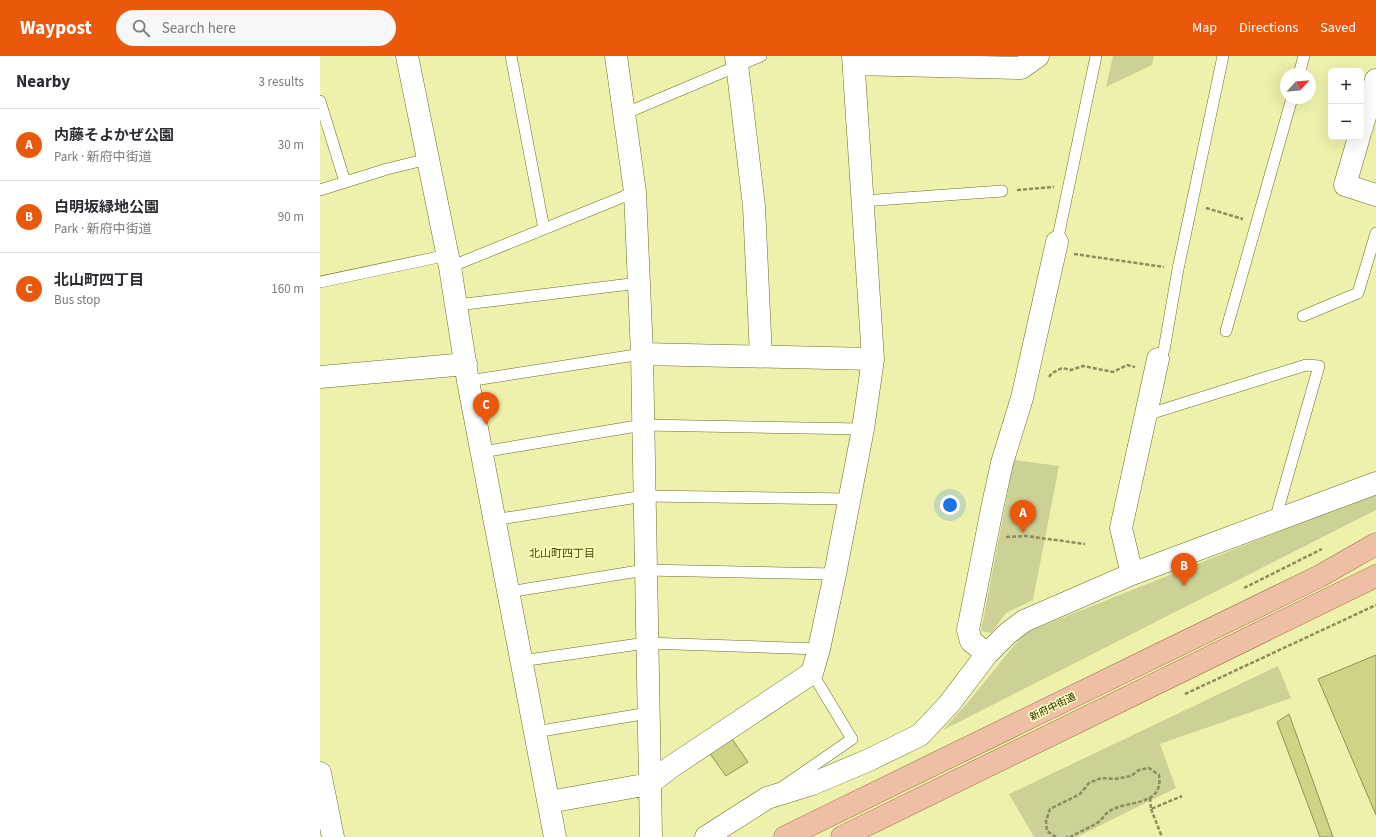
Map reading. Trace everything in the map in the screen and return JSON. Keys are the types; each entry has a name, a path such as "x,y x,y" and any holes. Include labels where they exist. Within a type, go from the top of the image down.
{"main road":[{"name":"新府中街道","path":"785,837 1320,576 1376,544"},
{"name":"新府中街道","path":"1320,576 1376,560"},
{"path":"842,837 1376,576"}],"street":[{"path":"407,56 449,261 467,372 494,520 555,837"},
{"path":"616,56 635,192 642,354 646,642 651,837"},
{"path":"549,802 649,784 671,767 812,673 820,649 835,574 863,429 873,359 854,60 1021,68 1038,56"},
{"path":"736,61 754,206 761,356"},
{"path":"1364,120 1376,80"},
{"path":"1358,140 1345,184 1376,195"},
{"path":"988,654 971,641 968,630 1002,463 1022,398 1056,247"},
{"path":"642,354 873,359"},
{"path":"1132,574 1121,528 1157,366"},
{"path":"320,377 467,372"},
{"path":"706,837 767,798 812,784 869,760 920,735 950,704 988,654 1008,633 1024,621 1132,574 1376,483"},
{"path":"320,773 333,837"}],"lane":[{"path":"511,56 544,229"},
{"path":"624,114 736,61 760,56"},
{"path":"1056,247 1096,56"},
{"path":"1157,366 1164,350 1191,204 1223,56"},
{"path":"1301,68 1304,56"},
{"path":"320,101 345,182"},
{"path":"1226,331 1290,104"},
{"path":"320,190 387,169 428,159"},
{"path":"862,201 1002,191"},
{"path":"320,282 449,261 544,229 635,192"},
{"path":"1303,316 1358,293 1376,232"},
{"path":"457,305 639,283"},
{"path":"467,372 642,354"},
{"path":"1146,415 1306,365 1319,366 1275,520"},
{"path":"482,452 643,425 863,429"},
{"path":"494,520 644,496 849,499"},
{"path":"508,592 645,570 835,574"},
{"path":"521,660 646,642 820,649"},
{"path":"767,798 852,739 812,673"},
{"path":"535,732 648,713"}],"path":[{"path":"1002,191 1068,186"},
{"path":"1191,204 1257,223"},
{"path":"1056,247 1178,269"},
{"path":"1048,380 1052,373 1062,368 1071,370 1083,366 1113,372 1127,365 1157,366"},
{"path":"987,538 1026,536 1085,544"},
{"path":"1056,837 1047,831 1046,821 1050,809 1080,794 1089,783 1101,778 1115,779 1131,776 1139,770 1149,768 1159,775 1160,783 1158,791 1150,798 1138,803 1120,806 1108,812 1099,822 1070,837 1066,837"},
{"path":"1151,809 1182,796"},
{"path":"1150,798 1151,809 1162,837"}],"green space":[{"path":"1113,56 1154,56 1152,65 1106,87"},
{"path":"1014,460 1059,466 1033,600 1006,613 991,633 981,631"},
{"path":"1376,493 1376,510 943,730 969,701 1024,633"},
{"path":"1278,666 1291,698 1160,744 1176,788 1077,837 1034,837 1009,794"}],"building":[{"path":"1376,655 1376,815 1318,679"},
{"path":"1289,714 1333,837 1320,837 1277,722"},
{"path":"730,736 748,762 726,776 708,751"}],"place":[{"name":"北山町四丁目","path":"486,425"},
{"name":"内藤そよかぜ公園","path":"1023,533"},
{"name":"白明坂緑地公園","path":"1184,586"}],"district":[{"name":"北山町四丁目","path":"562,553"}]}
